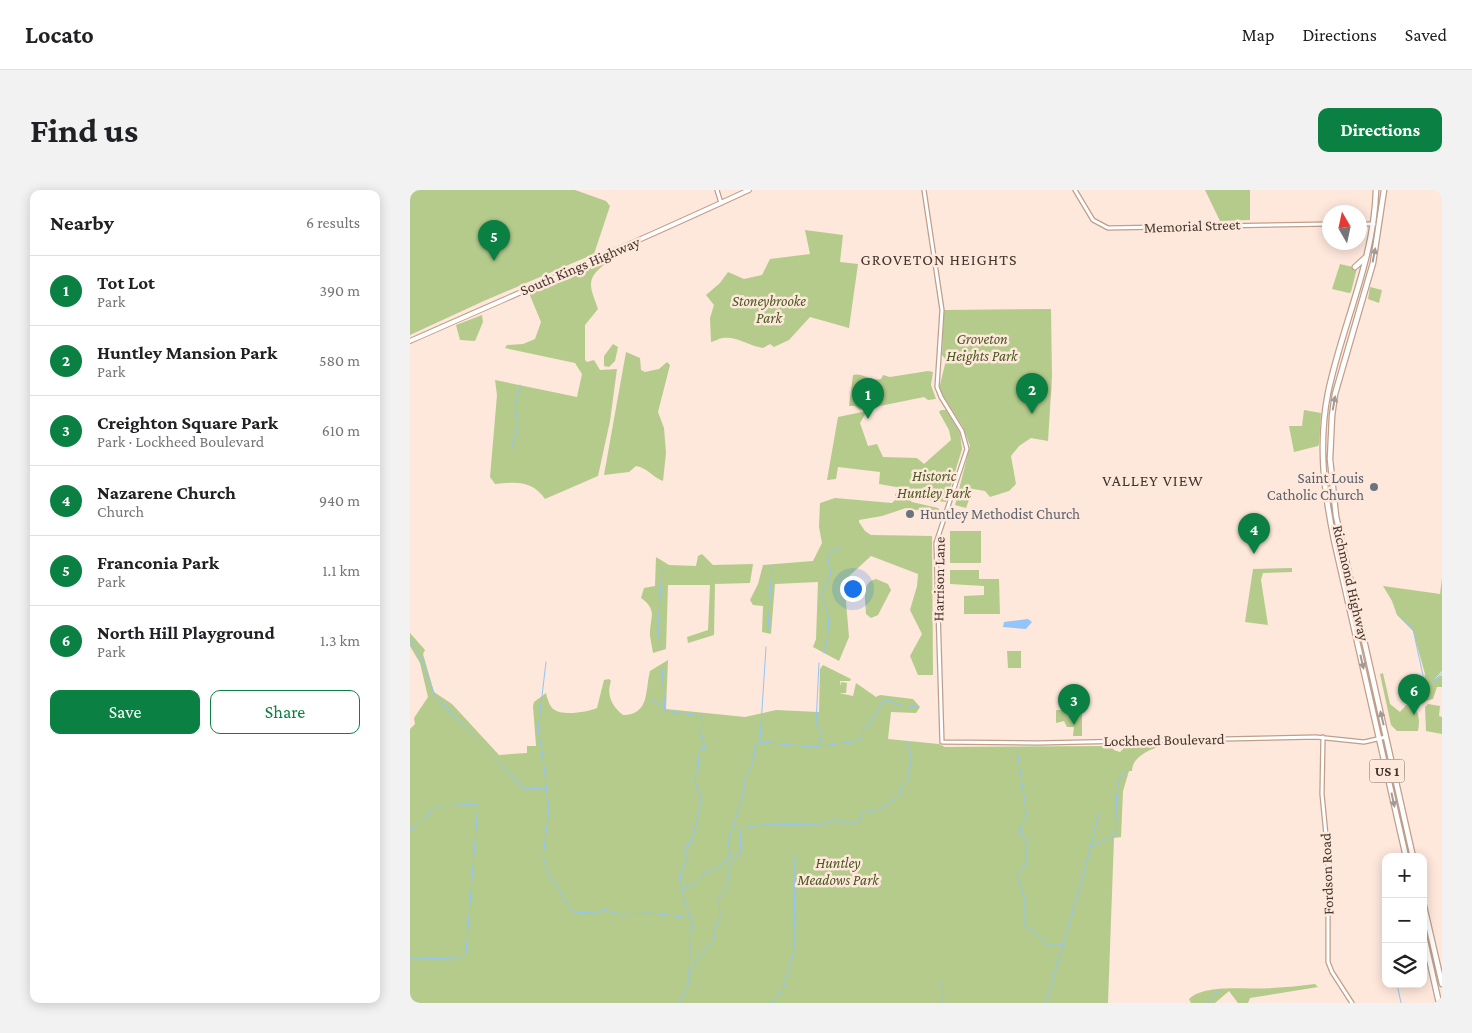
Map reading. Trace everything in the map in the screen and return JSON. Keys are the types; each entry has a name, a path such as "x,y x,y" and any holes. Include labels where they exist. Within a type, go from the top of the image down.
{"highway":[{"name":"Richmond Highway","path":"1376,190 1373,224 1367,256 1328,393 1323,430 1322,467 1329,517 1405,853"},
{"name":"Richmond Highway","path":"1384,190 1380,224 1368,281 1335,394 1330,450 1331,484 1336,516 1412,853"},
{"path":"1355,267 1367,256"},
{"path":"1427,919 1442,984"},
{"path":"1425,943 1439,1003"}],"main road":[{"name":"South Kings Highway","path":"410,341 540,283 623,249 749,190"}],"street":[{"path":"717,190 721,203"},
{"name":"Harrison Lane","path":"924,190 941,304 937,387 962,431 967,446 965,459 936,543 942,742"},
{"name":"Memorial Street","path":"1075,190 1093,220 1108,228 1322,224"},
{"path":"1367,224 1380,224"},
{"name":"Lockheed Boulevard","path":"942,742 949,744 1323,737 1364,742 1386,737"},
{"name":"Fordson Road","path":"1323,737 1322,794 1328,856 1328,962 1332,972 1352,1003"}],"green space":[{"path":"410,190 575,190 606,201 610,206 594,254 410,335"},
{"path":"1205,190 1250,190 1250,220 1220,221"},
{"name":"Stoneybrooke Park","path":"805,230 843,235 840,262 858,264 849,328 810,317 789,340 774,347 770,344 763,348 728,338 711,342 710,318 714,305 706,295 720,283 728,272 744,279 762,275 770,259 810,254"},
{"path":"604,261 605,264 594,275 591,285 598,309 585,325 585,360 587,362 594,360 600,370 617,369 610,421 598,476 545,499 535,488 529,485 517,483 495,484 490,477 497,395 495,380 577,397 582,374 575,363 505,348 507,345 523,344 535,339 541,322 529,293"},
{"path":"1340,264 1357,268 1351,292 1349,293 1332,289"},
{"path":"1370,287 1382,290 1379,303 1368,299"},
{"name":"Groveton Heights Park","path":"1051,309 1052,377 1048,441 1031,438 1019,446 1011,456 1016,484 1009,491 990,497 985,491 973,489 966,508 955,505 970,446 963,427 939,389 946,360 942,355 944,310"},
{"path":"482,315 483,322 475,341 460,340 456,325"},
{"path":"613,344 618,347 615,361 609,367 604,366 604,356"},
{"path":"626,352 640,358 641,370 645,372 659,369 667,362 670,365 658,412 664,428 666,453 663,481 636,466 629,472 604,475"},
{"path":"928,371 933,372 931,385 936,399 928,400 924,397 860,410 855,406 849,406 853,375 857,374 877,380 881,379 883,375 890,377"},
{"name":"Historic Huntley Park","path":"946,410 960,433 962,449 946,502 918,499 902,488 879,484 880,472 838,467 836,479 827,480 838,417 867,411 860,423 868,446 877,444 883,457 917,458 924,464 951,440 949,430 939,412"},
{"path":"1304,410 1321,413 1319,444 1318,446 1294,452 1289,426 1302,426"},
{"path":"902,493 912,502 938,508 941,512 939,514 906,508 882,516 859,520 859,522 865,531 871,535 932,536 933,675 918,675 910,656 922,634 910,610 917,586 918,574 871,556 847,578 845,590 849,637 839,661 813,647 816,639 818,582 775,584 771,634 762,632 763,606 753,605 750,600 758,584 763,565 813,561 822,543 819,527 820,503 835,498 892,503 895,500 895,494"},
{"path":"950,531 981,531 981,563 950,563"},
{"path":"702,554 713,565 753,564 750,583 715,584 714,635 688,643 687,637 708,630 710,585 668,585 666,649 653,653 650,636 652,615 650,607 641,598 644,588 655,586 656,557 669,565 696,566 698,556"},
{"path":"1292,568 1292,572 1263,573 1261,580 1268,625 1245,622 1253,569"},
{"path":"950,570 979,570 979,579 999,579 1000,614 964,614 964,596 984,595 984,586 950,584"},
{"path":"1442,578 1442,671 1435,679 1442,675 1442,687 1437,687 1433,699 1422,702 1420,699 1428,691 1423,683 1425,674 1413,631 1397,615 1392,601 1383,586 1440,594"},
{"path":"876,579 888,584 891,590 878,615 871,618 866,614 865,593 868,584"},
{"name":"Huntley Meadows Park","path":"410,633 425,650 423,654 434,692 452,704 499,755 527,753 527,746 536,746 533,706 534,702 546,693 548,701 556,711 574,713 587,711 597,708 604,680 609,679 611,681 609,691 613,704 623,715 632,714 638,711 645,700 650,671 668,660 666,709 745,717 776,710 819,712 820,669 823,665 851,679 850,681 840,681 840,686 841,682 847,683 846,693 839,693 853,696 856,683 876,697 880,695 913,699 920,707 916,713 891,712 888,739 939,744 945,747 1111,746 1114,750 1120,752 1126,746 1167,745 1151,750 1136,760 1132,771 1129,771 1123,791 1121,837 1114,838 1108,1003 410,1003 410,729 415,724 414,718 428,697 420,663 410,646"},
{"path":"1007,651 1021,651 1021,668 1008,668"},
{"path":"1383,673 1390,704 1400,712 1408,703 1403,699 1405,696 1413,704 1417,712 1419,720 1418,731 1397,731 1391,725 1380,674"},
{"path":"1428,704 1440,706 1439,716 1442,717 1442,734 1426,731 1425,707"},
{"path":"1056,710 1082,710 1082,736 1073,736 1074,727 1067,727 1064,721 1056,723"},
{"path":"1315,984 1318,987 1250,998 1248,1003 1238,1003 1229,991 1215,1003 1191,1003 1189,999 1196,994 1217,989 1272,988"}],"water":[{"path":"1028,619 1032,622 1026,629 1003,627 1004,622"}],"waterway":[{"path":"512,448 518,425 515,406 520,385"},
{"path":"824,653 828,616 821,595 831,573 827,553 841,548"},
{"path":"768,630 772,567"},
{"path":"660,647 658,627 662,569"},
{"path":"1397,614 1413,629 1424,680"},
{"path":"410,639 422,659 435,696 442,704 525,789 546,788"},
{"path":"760,741 766,647"},
{"path":"546,662 538,730 549,810 543,857 550,878 557,884 562,897 573,912 595,913 604,910 619,914 651,913 691,918 693,928 689,935 689,980 680,1003"},
{"path":"819,663 816,724 822,733 819,746"},
{"path":"662,668 665,711 702,716 701,732 705,748 700,749 699,768 695,781 700,795 700,808 692,841 686,847 686,861 680,876 684,899 691,918"},
{"path":"1433,682 1442,673"},
{"path":"649,699 662,706"},
{"path":"685,887 699,881 704,873 722,866 731,855 728,841 744,793 744,778 749,772 755,754 755,746 760,742 813,747 852,742 862,738 861,731 871,722 883,701 887,700 900,705 918,707"},
{"path":"735,827 823,824 836,819 841,822 859,822 863,812 881,809 901,794 901,788 908,779 908,768 911,766 911,753 908,746"},
{"path":"1017,750 1026,809 1026,819 1020,827 1021,836 1025,836 1026,839 1026,866 1017,875 1024,896 1024,925 1043,939 1047,945 1064,945"},
{"path":"1091,847 1114,835 1117,790 1122,775 1127,771"},
{"path":"410,831 438,806 478,804 466,953 459,958 410,959"},
{"path":"1046,1003 1082,880 1099,813"},
{"path":"688,975 700,954 708,948 715,937 713,931 720,917 719,898 729,884 726,881 729,876 727,870 735,857 740,855 741,830"},
{"path":"794,952 795,855"},
{"path":"772,1003 783,989 793,955"},
{"path":"941,981 942,1003"},
{"path":"1398,988 1401,1003"},
{"path":"1208,1003 1217,992"}],"place":[{"name":"Franconia Park","path":"494,261"},
{"name":"Huntley Mansion Park","path":"1032,414"},
{"name":"Tot Lot","path":"868,419"},
{"name":"Saint Louis Catholic Church","path":"1374,487"},
{"name":"Huntley Methodist Church","path":"910,514"},
{"name":"Nazarene Church","path":"1254,554"},
{"name":"North Hill Playground","path":"1414,715"},
{"name":"Creighton Square Park","path":"1074,725"}],"district":[{"name":"GROVETON HEIGHTS","path":"939,259"},
{"name":"VALLEY VIEW","path":"1153,480"}]}
